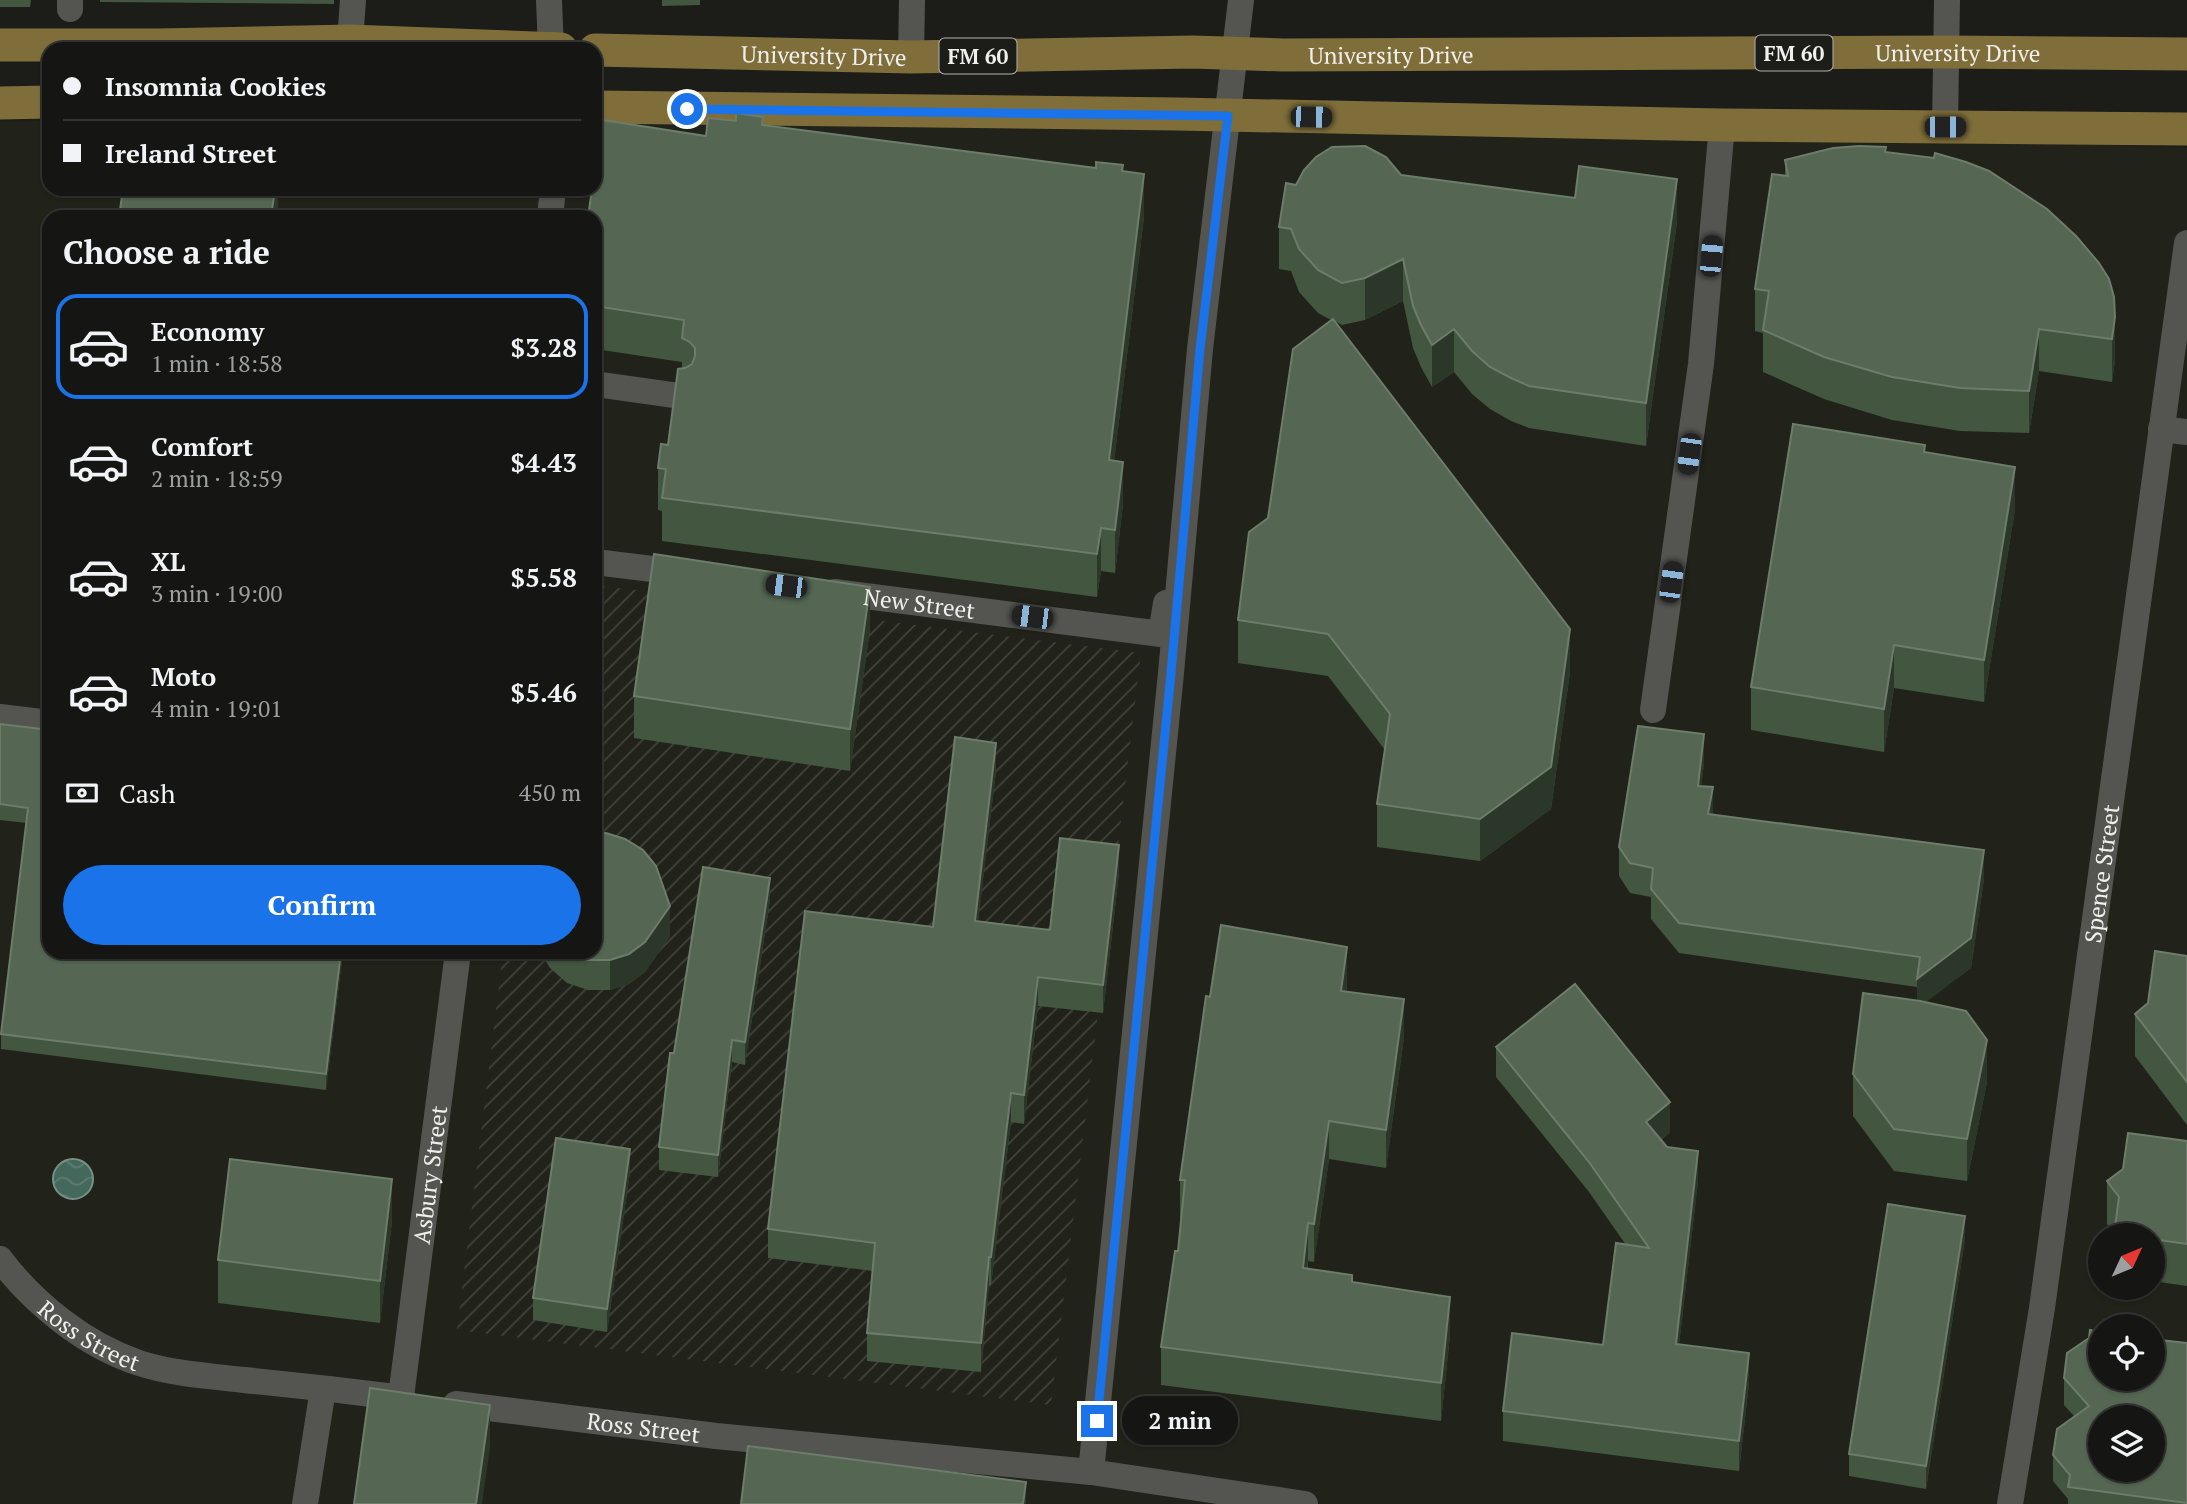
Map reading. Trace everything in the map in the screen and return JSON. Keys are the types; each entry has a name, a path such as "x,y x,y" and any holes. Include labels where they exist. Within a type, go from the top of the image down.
{"main road":[{"path":"302,42 375,42"},
{"path":"0,45 42,45"},
{"name":"University Drive","path":"602,50 911,57 1193,52 1283,55 1946,52 2187,54"},
{"path":"0,103 42,102"},
{"path":"602,107 1722,125 2187,129"}],"street":[{"path":"350,41 353,0"},
{"path":"549,0 551,42"},
{"path":"911,57 912,0"},
{"path":"1091,1472 1184,537 1200,349 1241,0"},
{"path":"1945,127 1947,0"},
{"path":"1653,710 1702,364 1722,125"},
{"name":"Spence Street","path":"2010,1504 2174,431 2187,243"},
{"path":"602,385 680,396"},
{"name":"New Street","path":"813,589 1161,634 1167,593 1184,537"},
{"path":"602,563 704,576"},
{"path":"0,717 42,722"},
{"name":"Asbury Street","path":"419,1400 457,959"},
{"name":"Ross Street","path":"4,1274 55,1317 88,1338 139,1363 176,1372 716,1436 1091,1472 1305,1504"},
{"path":"305,1504 323,1389"}],"shaded area":[{"path":"602,116 2187,148 2187,1504 0,1504 0,122 42,121 42,196 602,196"},
{"path":"602,586 1141,653 1051,1405 457,1330 502,959 602,959"}],"water":[{"path":"73,1159 81,1160 87,1165 92,1171 92,1187 87,1193 81,1198 73,1199 65,1198 59,1193 54,1187 53,1179 54,1171 59,1165 65,1160"}],"building":[{"path":"736,113 763,117 762,125 1096,168 1096,162 1123,165 1122,171 1144,174 1109,460 1123,462 1115,530 1101,528 1097,554 662,498 666,469 658,468 661,444 668,445 678,369 692,364 695,348 682,338 684,320 602,307 602,210 589,210 591,196 602,196 602,120 706,136 708,118 736,121"},
{"path":"1365,146 1386,157 1401,175 1575,198 1579,166 1677,179 1646,403 1529,386 1490,367 1454,329 1432,345 1413,306 1403,259 1365,278 1342,283 1318,270 1299,249 1291,229 1279,227 1286,183 1296,185 1304,170 1316,157 1332,147"},
{"path":"1886,147 1885,152 1934,158 1935,153 1966,162 1989,171 2047,209 2076,236 2109,279 2114,297 2115,317 2112,339 2039,329 2029,391 1960,388 1892,377 1824,357 1763,330 1769,291 1755,289 1772,174 1788,176 1785,160 1833,148"},
{"path":"122,196 274,196 272,210 120,210"},
{"path":"1333,319 1570,629 1551,767 1480,819 1377,804 1390,714 1328,634 1238,620 1249,532 1268,518 1293,349"},
{"path":"1793,424 1925,445 1924,452 2015,467 1984,660 1894,645 1884,709 1751,687"},
{"path":"654,554 870,587 850,729 634,696"},
{"path":"0,724 42,729 42,959 340,959 326,1074 1,1034 28,808 0,804"},
{"path":"1638,726 1704,734 1698,786 1713,787 1708,814 1984,850 1971,938 1917,979 1920,957 1679,923 1651,889 1653,868 1630,863 1619,847"},
{"path":"955,737 996,743 975,921 1050,930 1060,838 1119,845 1103,985 1038,977 1024,1095 1011,1093 989,1257 981,1343 867,1333 875,1243 768,1229 805,911 933,927"},
{"path":"602,833 625,839 643,850 656,866 670,906 645,942 629,954 610,960 588,960 585,959 602,959"},
{"path":"703,867 770,878 745,1042 732,1040 718,1155 659,1147 670,1053 674,1053"},
{"path":"1221,925 1347,947 1341,991 1404,999 1386,1130 1329,1121 1314,1224 1308,1223 1303,1268 1352,1275 1352,1282 1450,1297 1441,1383 1161,1347 1175,1251 1178,1251 1185,1180 1180,1180 1206,996 1210,997"},
{"path":"2155,951 2187,956 2187,1082 2135,1014 2148,1003"},
{"path":"1575,984 1670,1102 1646,1122 1667,1147 1698,1151 1676,1344 1749,1353 1739,1441 1503,1411 1512,1333 1603,1345 1616,1243 1649,1248 1589,1162 1496,1047"},
{"path":"1863,993 1966,1011 1987,1040 1967,1139 1894,1129 1853,1074"},
{"path":"2128,1133 2187,1141 2187,1244 2165,1241 2165,1223 2115,1223 2119,1197 2107,1181 2123,1169"},
{"path":"556,1138 630,1149 607,1309 533,1298"},
{"path":"230,1159 392,1179 380,1281 218,1260"},
{"path":"1888,1204 1965,1216 1926,1466 1849,1454"},
{"path":"2088,1339 2088,1391 2165,1391 2165,1340 2187,1343 2187,1503 2068,1487 2070,1475 2053,1455 2057,1429 2088,1407 2088,1482 2165,1482 2165,1405 2088,1405 2064,1378 2067,1353"},
{"path":"370,1388 490,1405 476,1504 354,1504"},
{"path":"748,1446 1026,1482 1023,1504 741,1504"}],"route":[{"path":"687,109 1228,116 1200,349 1171,673 1097,1421"}]}
